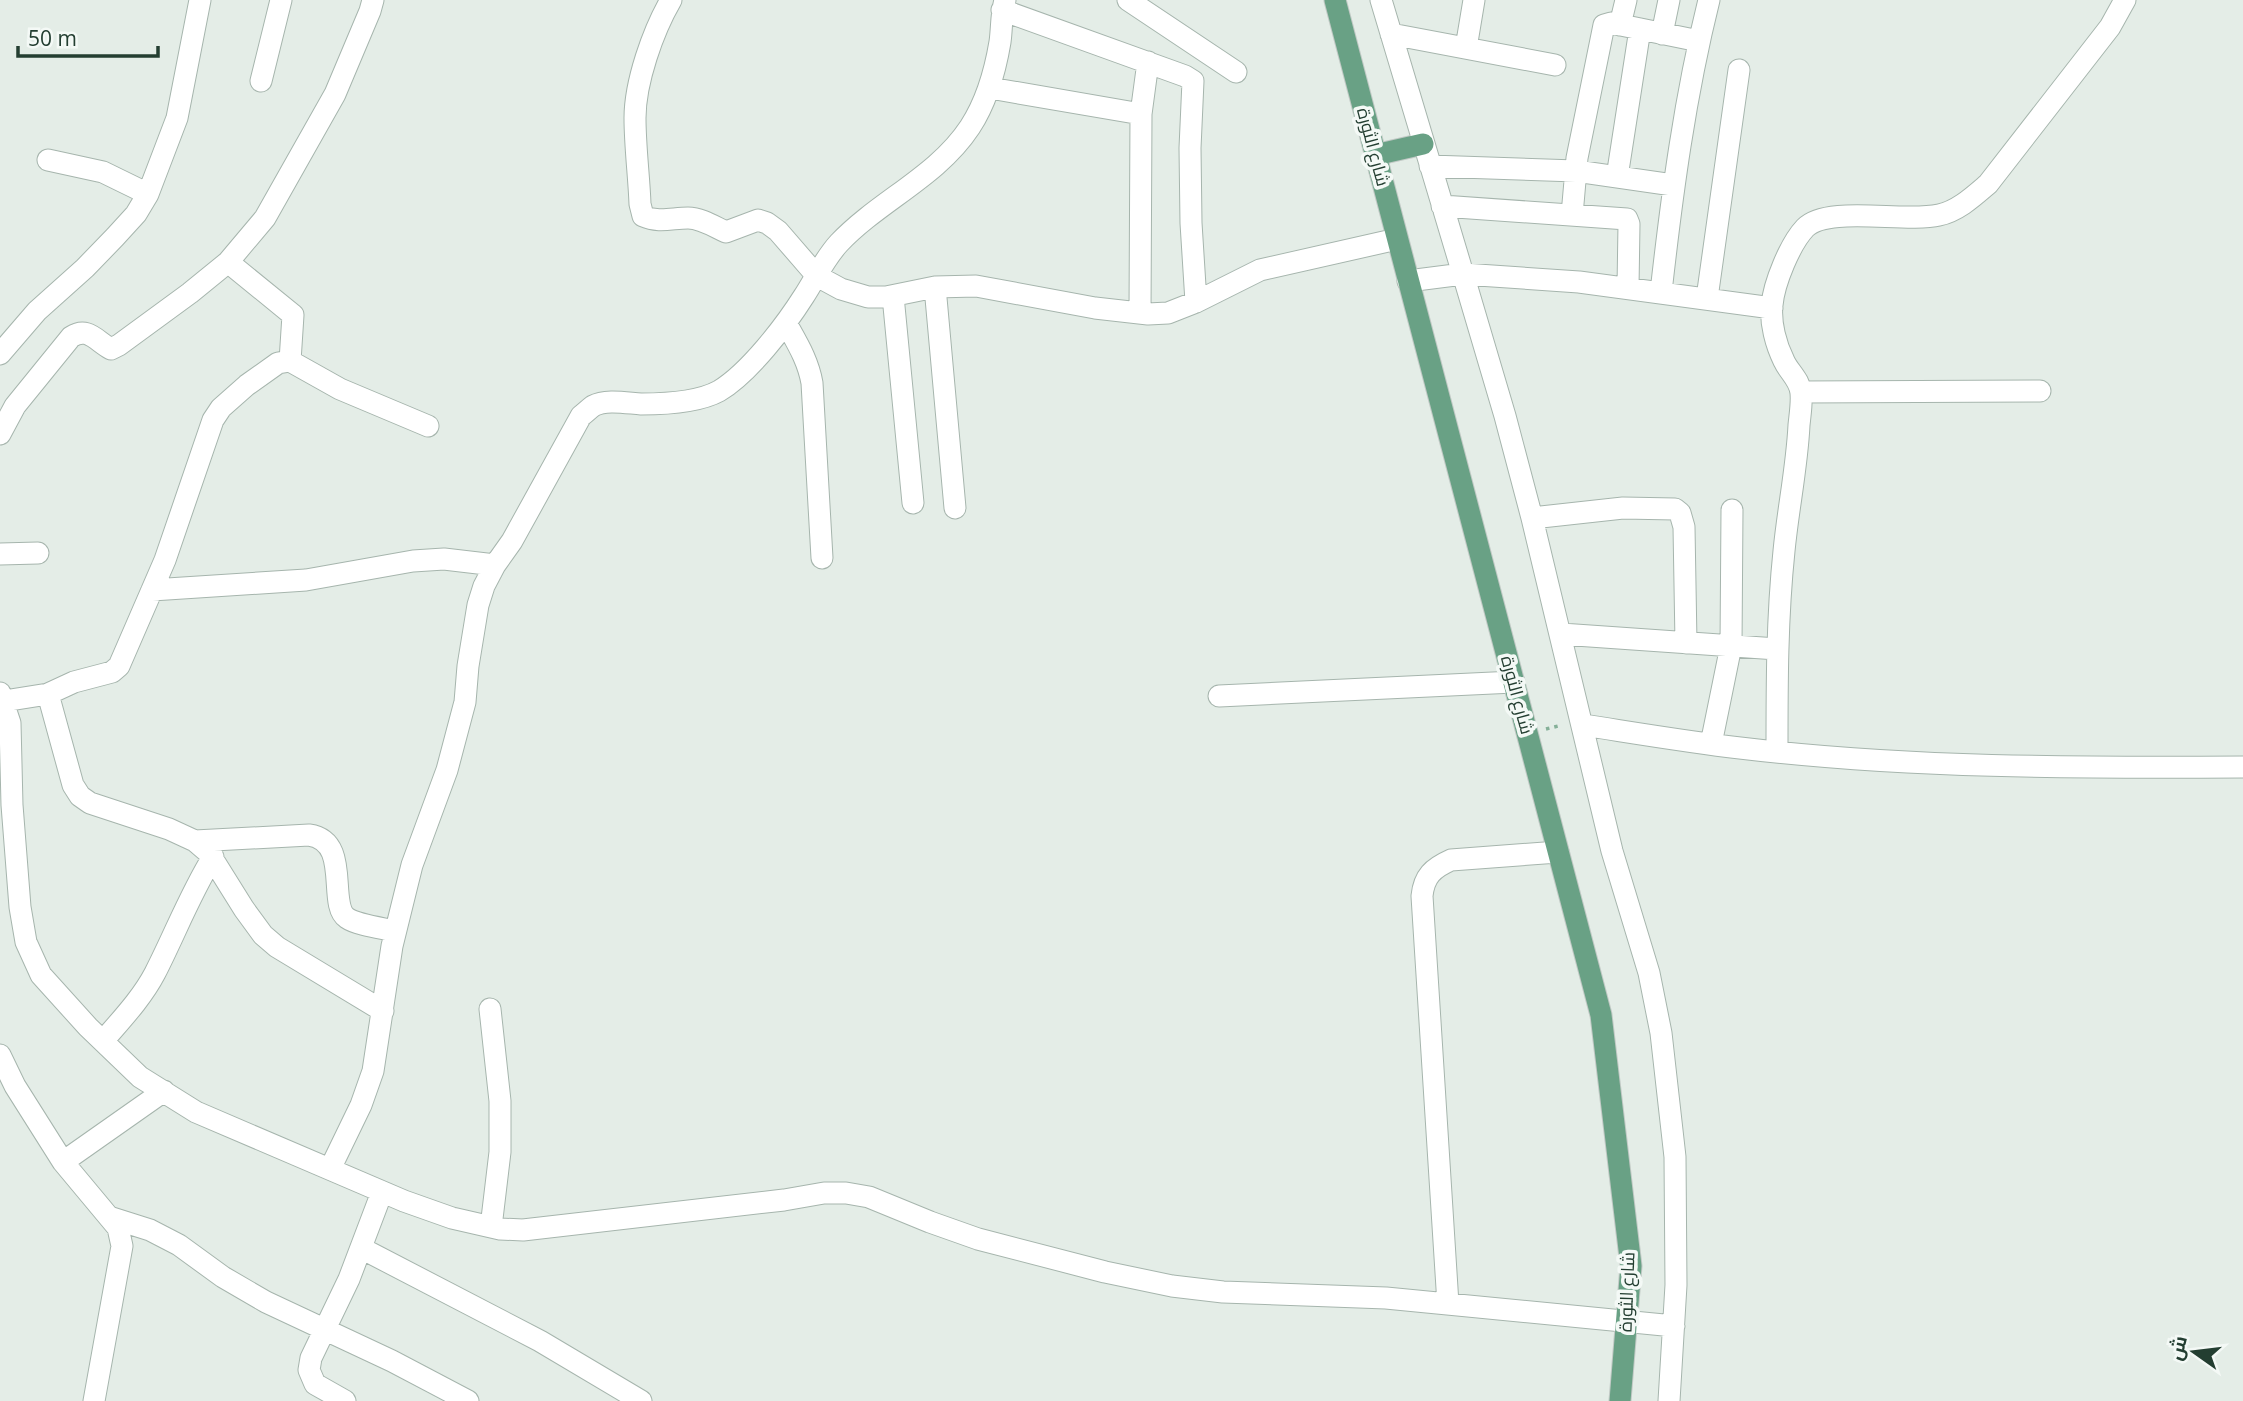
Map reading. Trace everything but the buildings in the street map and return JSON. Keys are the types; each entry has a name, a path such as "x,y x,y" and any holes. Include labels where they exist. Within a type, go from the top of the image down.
{"main road":[{"name":"شارع الثورة","path":"1335,0 1601,1015 1631,1266 1620,1401"},
{"path":"1375,155 1423,144"}],"street":[{"path":"0,354 37,311 115,237 136,214 148,194 177,118 200,0"},
{"path":"261,81 281,0"},
{"path":"0,434 15,406 71,337 78,333 88,333 111,349 190,293 228,262 265,218 335,93 373,0"},
{"path":"671,0 661,17 641,79 635,116 643,216 653,220 675,221 689,218 726,232 758,220 767,223 778,231 817,276 854,294 868,297 892,296 935,287 976,286 1096,308 1168,313 1260,270 1397,239"},
{"path":"1128,0 1237,72"},
{"path":"1381,0 1505,416 1561,634 1612,851 1649,973 1661,1033 1675,1157 1676,1285 1669,1401"},
{"path":"1466,48 1474,0"},
{"path":"1617,177 1630,27 1626,0"},
{"path":"1662,34 1669,0"},
{"path":"1661,292 1673,185 1709,0"},
{"path":"1777,751 1777,649 1784,550 1798,450 1801,392 1798,382 1783,360 1772,323 1778,277 1805,228 1820,218 1836,215 1920,218 1942,215 1969,201 1988,184 2110,27 2125,0"},
{"path":"330,1169 361,1105 373,1071 395,932 412,865 447,771 465,702 468,666 478,605 484,586 581,416 594,405 685,401 718,391 745,370 786,323 837,246 863,219 923,177 950,152 971,125 990,88 1004,5 1193,81 1191,186 1196,302"},
{"path":"1572,215 1576,171 1602,28 1606,23 1699,41"},
{"path":"1391,34 1555,65"},
{"path":"1140,313 1141,114 1148,62"},
{"path":"1707,298 1739,70"},
{"path":"990,88 1141,114"},
{"path":"48,160 103,172 148,194"},
{"path":"1430,166 1576,171 1673,185"},
{"path":"1442,206 1628,220 1628,288"},
{"path":"228,262 293,315 290,361"},
{"path":"1408,281 1463,274 1579,282 1772,308"},
{"path":"935,287 955,508"},
{"path":"892,296 913,503"},
{"path":"786,323 804,354 810,375 822,558"},
{"path":"428,426 340,389 290,361 278,363 220,408 213,420 152,590 118,666 112,672 74,682 48,694 2,697 10,723 6,806 26,942 41,975 140,1077 196,1112 382,1192 452,1218 491,1227 523,1230 547,1228 824,1193 846,1193 869,1197 978,1239 1105,1272 1172,1286 1223,1292 1386,1298 1674,1326"},
{"path":"1801,392 2040,391"},
{"path":"1532,518 1623,508 1675,509 1680,513 1684,527 1686,643"},
{"path":"1711,744 1731,646 1732,510"},
{"path":"0,554 38,553"},
{"path":"152,590 306,580 413,561 444,559 495,565"},
{"path":"1561,634 1777,649"},
{"path":"1219,696 1514,682"},
{"path":"48,694 73,785 80,796 102,808 169,829 195,841 213,857 263,935 277,947 383,1011"},
{"path":"1582,722 1711,744 1846,758 2076,768 2243,767"},
{"path":"195,841 309,835 323,838 338,873 340,907 344,916 395,932"},
{"path":"1448,1304 1423,884 1436,866 1451,860 1558,852"},
{"path":"103,1041 132,1008 154,975 188,902 213,857"},
{"path":"490,1009 500,1101 500,1152 491,1227"},
{"path":"0,1055 63,1162 118,1228 122,1246 94,1401"},
{"path":"63,1162 164,1091"},
{"path":"345,1401 315,1384 309,1370 382,1192"},
{"path":"109,1217 150,1230 179,1245 223,1277 266,1302 468,1401"},
{"path":"361,1248 540,1341 626,1398"}],"path":[{"path":"1527,734 1582,722"}]}
